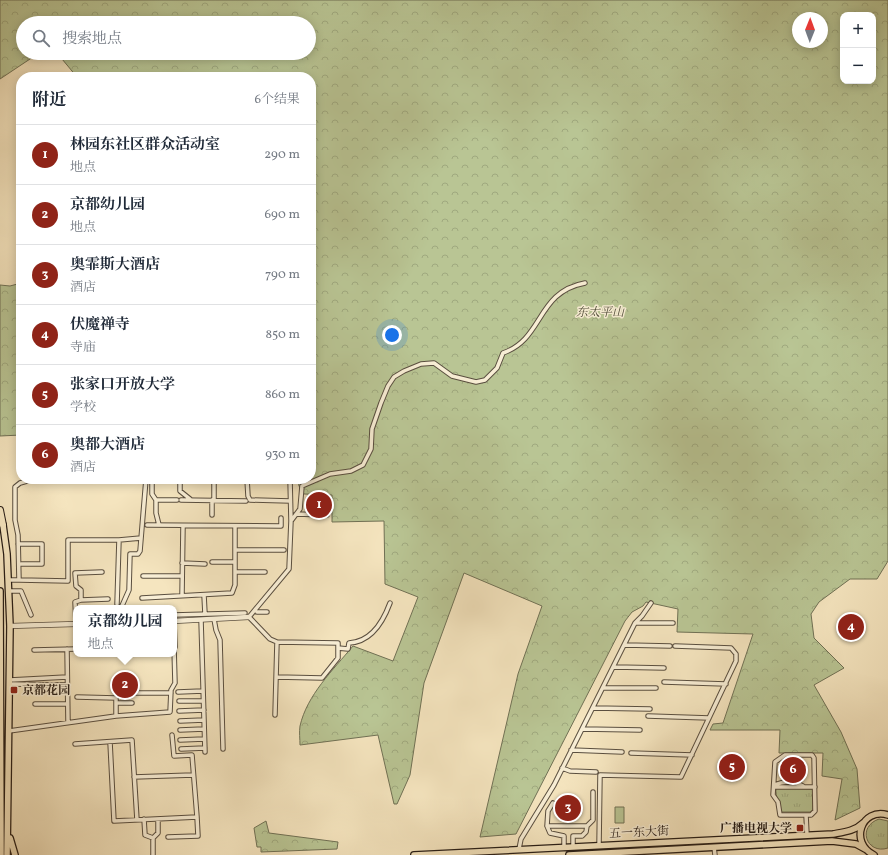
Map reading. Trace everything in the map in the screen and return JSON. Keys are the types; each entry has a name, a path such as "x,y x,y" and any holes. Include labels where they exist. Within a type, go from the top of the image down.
{"highway":[{"path":"0,510 2,525"}],"main road":[{"path":"2,525 9,580 10,626 7,855"},
{"path":"0,591 1,855"},
{"name":"五一东大街","path":"414,855 519,852 564,847 846,832 858,828 872,815 888,814"},
{"path":"863,823 860,836 861,842 871,854"},
{"path":"8,830 15,855"},
{"path":"822,834 822,842"},
{"name":"五一东大街","path":"569,855 666,852 714,847 822,842 849,842 871,854"},
{"path":"632,844 632,852"}],"street":[{"path":"316,480 330,474 358,468 367,460 371,449 372,429 385,393 394,377 404,371 427,363 434,363 452,376 463,380 476,382 485,380 497,368 503,353 513,350 531,334 532,327 552,298 574,285 585,283"},
{"path":"18,484 15,487 15,520 18,544 19,580"},
{"path":"122,605 129,590 130,554 140,554 146,484"},
{"path":"152,484 152,494 156,500 156,513 159,525"},
{"path":"180,484 182,494 192,500"},
{"path":"212,515 214,484"},
{"path":"247,484 248,496 250,500 290,501"},
{"path":"177,621 214,619 247,615 259,605 289,569 291,521 290,484"},
{"path":"291,521 300,509 302,486 307,484"},
{"path":"156,500 246,500"},
{"path":"296,514 327,515"},
{"path":"147,525 281,526 281,518"},
{"path":"182,595 183,526"},
{"path":"142,598 232,593 234,588 235,572 235,526"},
{"path":"9,580 68,581 68,540 119,540 141,538"},
{"path":"117,604 119,540"},
{"path":"18,544 42,544 42,564 21,564"},
{"path":"235,550 284,550"},
{"path":"212,562 235,562"},
{"path":"182,563 205,564"},
{"path":"81,600 80,590 76,586 75,574 102,572"},
{"path":"235,572 265,572"},
{"path":"143,576 182,576"},
{"path":"9,591 21,591 31,616"},
{"path":"204,595 205,614"},
{"path":"75,605 75,602 81,600 108,599"},
{"path":"338,648 348,649 349,643 360,642 376,629 383,620 390,603"},
{"path":"519,852 521,839 562,768 626,645 635,623 651,603"},
{"path":"257,612 265,612 259,605"},
{"path":"177,615 247,615 270,639 277,642 338,643 338,658 322,678 276,677"},
{"path":"214,619 220,640 223,749"},
{"path":"181,749 205,750 201,620"},
{"path":"635,623 673,623"},
{"path":"10,626 73,624"},
{"path":"275,715 277,642"},
{"path":"626,645 670,646"},
{"path":"599,845 600,775 682,777 736,661 735,651 728,647 675,646"},
{"path":"67,649 68,722"},
{"path":"34,650 73,649"},
{"path":"9,730 116,716 170,712 171,693 175,683 174,657"},
{"path":"614,667 664,668"},
{"path":"10,682 67,678"},
{"path":"10,682 67,685"},
{"path":"664,682 726,684"},
{"path":"603,688 656,688"},
{"path":"178,692 203,691"},
{"path":"135,693 171,693"},
{"path":"77,697 116,698 116,716"},
{"path":"179,701 203,700"},
{"path":"35,704 67,704"},
{"path":"116,704 132,704"},
{"path":"593,708 650,709"},
{"path":"179,711 204,710"},
{"path":"648,716 709,718"},
{"path":"180,721 204,720"},
{"path":"180,730 204,729"},
{"path":"582,729 640,730"},
{"path":"168,837 198,836 192,755 174,756 172,735"},
{"path":"180,740 204,739"},
{"path":"75,744 132,740 137,820"},
{"path":"110,742 114,821 197,817"},
{"path":"571,750 622,752"},
{"path":"630,753 692,755"},
{"path":"785,755 812,755 814,758 815,787 815,811 811,815 780,815 778,802 774,795 775,762 785,755"},
{"path":"562,768 570,771 596,772"},
{"path":"134,777 193,775"},
{"path":"774,786 782,782 796,782 804,786 815,787"},
{"path":"573,847 573,836 584,835 587,826 593,820 593,792"},
{"path":"553,803 548,812 547,826 550,832 564,836 564,847"},
{"path":"806,815 807,835"},
{"path":"144,819 145,835 152,838"},
{"path":"152,838 158,833 158,819"},
{"path":"547,826 587,826"},
{"path":"152,838 153,855"},
{"path":"714,847 715,855"}],"green space":[{"name":"东太平山","path":"0,0 888,0 888,561 877,579 850,579 819,602 811,614 814,638 844,668 814,685 841,732 857,769 860,808 835,820 842,779 822,776 823,753 779,753 780,730 710,730 713,724 723,723 753,634 677,632 678,609 646,602 643,606 632,612 625,621 516,834 480,837 518,674 542,606 464,573 424,683 410,775 397,804 394,804 378,735 300,745 300,726 303,715 308,704 329,674 353,646 393,661 418,597 385,584 384,521 332,522 332,495 304,494 299,486 299,484 316,484 316,72 73,72 63,60 316,60 316,16 16,16 16,60 28,60 0,79"},
{"path":"16,284 16,435 0,436 0,285 10,286"},
{"path":"776,788 813,789 813,810 810,812 780,812"},
{"path":"615,807 624,807 624,823 615,823"},
{"path":"879,819 888,821 888,848 874,848 867,839 866,834 868,828 872,823"},
{"path":"266,821 269,833 338,842 337,849 261,852 261,847 257,847 254,828"}],"place":[{"name":"林园东社区群众活动室","path":"319,505"},
{"name":"伏魔禅寺","path":"851,627"},
{"name":"京都幼儿园","path":"125,685"},
{"name":"京都花园","path":"14,690"},
{"name":"张家口开放大学","path":"732,767"},
{"name":"奥都大酒店","path":"793,770"},
{"name":"奥霏斯大酒店","path":"568,808"},
{"name":"广播电视大学","path":"800,828"}]}
